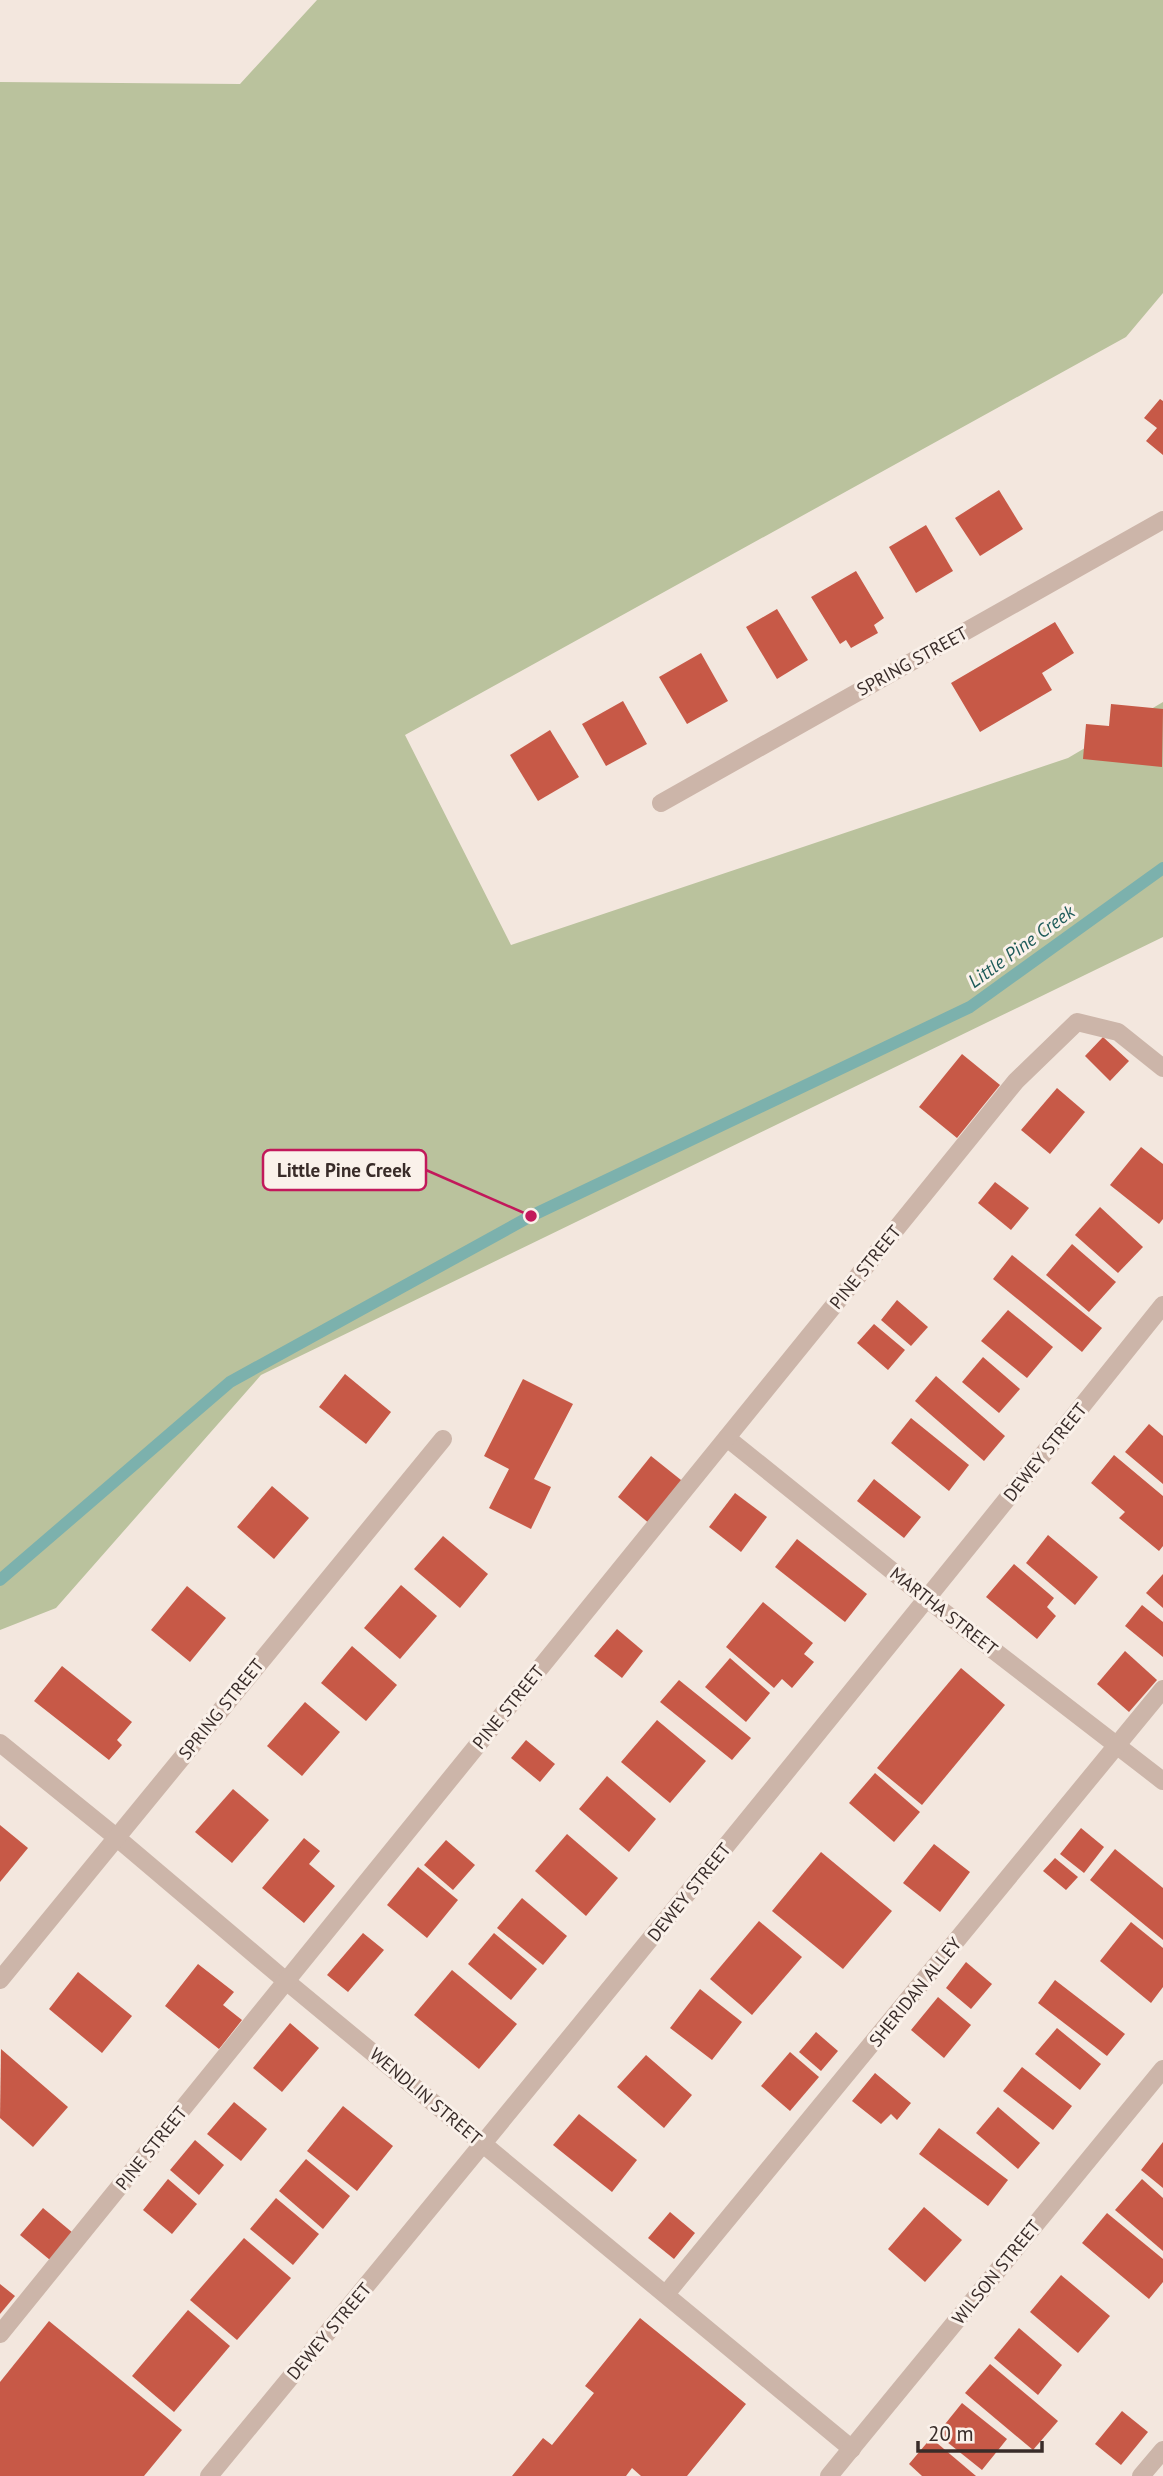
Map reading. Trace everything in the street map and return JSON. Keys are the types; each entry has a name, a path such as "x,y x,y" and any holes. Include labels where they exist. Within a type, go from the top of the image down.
{"street":[{"name":"SPRING STREET","path":"661,803 1163,520"},
{"name":"PINE STREET","path":"0,2334 1016,1081 1077,1021 1118,1032 1163,1068"},
{"name":"DEWEY STREET","path":"209,2476 484,2144 927,1600 1163,1304"},
{"name":"SPRING STREET","path":"0,1980 443,1438"},
{"name":"MARTHA STREET","path":"727,1438 927,1600 1163,1782"},
{"name":"SHERIDAN ALLEY","path":"666,2294 1163,1689"},
{"name":"WENDLIN STREET","path":"0,1743 852,2449"},
{"name":"WILSON STREET","path":"829,2476 1163,2069"},
{"path":"1141,2476 1163,2449"}],"green space":[{"path":"317,0 1163,0 1163,293 1126,337 405,735 511,945 1068,758 1163,702 1163,937 261,1375 56,1608 0,1630 0,82 240,84"}],"building":[{"path":"1160,399 1163,401 1163,455 1146,441 1157,428 1144,418"},
{"path":"999,490 1023,529 980,556 955,518"},
{"path":"926,525 953,571 916,593 889,547"},
{"path":"856,571 884,618 874,625 878,633 851,648 846,640 840,644 811,597"},
{"path":"777,609 808,660 777,679 746,627"},
{"path":"1055,622 1074,653 1042,673 1052,690 980,732 951,683"},
{"path":"701,653 728,701 687,724 659,677"},
{"path":"623,701 647,744 606,766 582,724"},
{"path":"1111,704 1163,709 1162,767 1083,759 1086,724 1109,726"},
{"path":"550,730 579,777 538,801 510,755"},
{"path":"1103,1037 1129,1061 1110,1081 1085,1056"},
{"path":"962,1054 1000,1085 957,1138 919,1107"},
{"path":"1057,1088 1085,1112 1050,1154 1021,1130"},
{"path":"1141,1147 1163,1164 1163,1219 1159,1224 1110,1185"},
{"path":"995,1182 1029,1208 1011,1230 978,1203"},
{"path":"1100,1207 1143,1247 1118,1273 1075,1235"},
{"path":"1072,1244 1116,1282 1089,1312 1046,1275"},
{"path":"1012,1255 1102,1328 1082,1352 993,1279"},
{"path":"897,1300 928,1327 911,1346 881,1320"},
{"path":"1008,1310 1053,1347 1027,1378 981,1341"},
{"path":"874,1324 905,1350 888,1370 857,1343"},
{"path":"983,1357 1020,1389 999,1413 962,1382"},
{"path":"345,1374 391,1412 366,1444 319,1407"},
{"path":"936,1376 1005,1436 984,1461 915,1401"},
{"path":"523,1379 573,1404 534,1479 551,1487 531,1529 489,1508 509,1469 484,1456"},
{"path":"911,1418 969,1465 949,1491 891,1443"},
{"path":"1149,1424 1163,1436 1163,1484 1125,1452"},
{"path":"1114,1455 1163,1496 1163,1546 1159,1551 1119,1518 1125,1512 1091,1483"},
{"path":"651,1456 686,1484 651,1525 618,1497"},
{"path":"874,1479 921,1517 904,1538 857,1501"},
{"path":"272,1486 309,1518 274,1559 237,1527"},
{"path":"735,1493 767,1517 741,1552 709,1527"},
{"path":"1048,1535 1098,1577 1075,1605 1026,1563"},
{"path":"443,1536 488,1574 460,1608 414,1569"},
{"path":"797,1539 867,1594 845,1622 775,1567"},
{"path":"1014,1564 1054,1598 1047,1607 1056,1616 1037,1639 986,1597"},
{"path":"1163,1574 1163,1608 1146,1593"},
{"path":"401,1585 437,1616 400,1659 364,1628"},
{"path":"187,1586 226,1618 190,1662 151,1630"},
{"path":"763,1602 813,1643 804,1654 814,1662 792,1688 782,1679 774,1688 726,1647"},
{"path":"1142,1605 1163,1622 1163,1657 1125,1626"},
{"path":"617,1629 643,1651 622,1678 594,1656"},
{"path":"352,1646 397,1685 366,1721 321,1683"},
{"path":"1125,1651 1157,1680 1129,1712 1097,1684"},
{"path":"730,1658 770,1693 746,1722 705,1687"},
{"path":"62,1666 132,1722 117,1740 122,1745 109,1760 34,1701"},
{"path":"961,1668 1005,1705 922,1805 877,1768"},
{"path":"679,1680 751,1738 732,1760 660,1702"},
{"path":"305,1702 340,1732 302,1776 267,1746"},
{"path":"657,1720 706,1761 670,1803 621,1762"},
{"path":"526,1740 555,1764 540,1782 511,1758"},
{"path":"875,1773 920,1812 894,1842 849,1803"},
{"path":"607,1776 656,1819 629,1852 579,1809"},
{"path":"233,1789 269,1820 232,1863 195,1832"},
{"path":"0,1825 28,1848 0,1882"},
{"path":"1081,1828 1104,1847 1084,1873 1060,1854"},
{"path":"567,1834 618,1878 586,1916 535,1871"},
{"path":"304,1838 320,1851 309,1864 335,1886 304,1923 262,1888"},
{"path":"446,1840 475,1865 453,1890 424,1865"},
{"path":"934,1844 970,1872 940,1912 903,1883"},
{"path":"1115,1849 1163,1888 1163,1940 1090,1880"},
{"path":"821,1852 892,1911 843,1969 772,1911"},
{"path":"1055,1858 1078,1877 1066,1890 1043,1871"},
{"path":"418,1867 458,1900 427,1938 387,1905"},
{"path":"522,1898 567,1936 543,1965 497,1928"},
{"path":"759,1921 802,1957 752,2015 710,1979"},
{"path":"1131,1922 1163,1948 1163,1987 1151,2003 1100,1961"},
{"path":"363,1933 384,1950 348,1992 327,1975"},
{"path":"494,1933 537,1969 511,2000 468,1964"},
{"path":"966,1962 992,1984 971,2009 946,1988"},
{"path":"198,1964 234,1992 223,2005 242,2020 219,2049 165,2006"},
{"path":"452,1970 517,2024 479,2069 414,2015"},
{"path":"78,1972 132,2016 102,2053 49,2009"},
{"path":"1055,1980 1125,2034 1107,2056 1038,2003"},
{"path":"700,1989 742,2022 712,2060 670,2028"},
{"path":"938,1997 971,2025 944,2058 911,2030"},
{"path":"290,2023 319,2048 282,2092 253,2068"},
{"path":"1057,2028 1101,2064 1080,2090 1035,2054"},
{"path":"816,2032 838,2051 821,2071 799,2052"},
{"path":"1,2049 68,2107 33,2147 0,2118"},
{"path":"790,2052 819,2077 790,2111 761,2086"},
{"path":"646,2055 692,2095 664,2128 617,2087"},
{"path":"1022,2067 1072,2106 1053,2130 1003,2091"},
{"path":"875,2073 911,2103 897,2120 891,2114 881,2124 852,2101"},
{"path":"234,2102 267,2129 241,2161 207,2134"},
{"path":"343,2106 393,2146 357,2191 307,2151"},
{"path":"998,2107 1040,2143 1018,2169 976,2133"},
{"path":"579,2114 637,2160 612,2192 553,2145"},
{"path":"939,2128 1008,2180 988,2206 919,2154"},
{"path":"195,2140 224,2165 199,2195 170,2170"},
{"path":"1163,2142 1163,2188 1141,2170"},
{"path":"306,2159 350,2196 323,2229 279,2191"},
{"path":"168,2179 197,2204 172,2234 143,2210"},
{"path":"1142,2179 1163,2198 1163,2251 1115,2210"},
{"path":"276,2198 319,2234 293,2265 250,2229"},
{"path":"924,2207 962,2240 925,2282 888,2249"},
{"path":"43,2208 73,2233 50,2260 20,2235"},
{"path":"670,2212 695,2233 674,2259 648,2238"},
{"path":"1107,2213 1163,2259 1163,2282 1149,2299 1082,2243"},
{"path":"244,2238 291,2278 237,2340 190,2300"},
{"path":"1061,2275 1110,2316 1078,2353 1030,2312"},
{"path":"0,2284 15,2296 0,2314"},
{"path":"188,2310 230,2346 174,2412 132,2376"},
{"path":"640,2318 746,2404 687,2476 641,2476 632,2468 626,2476 512,2476 543,2438 552,2445 594,2393 585,2386"},
{"path":"49,2321 182,2430 144,2476 0,2476 0,2382"},
{"path":"1019,2328 1062,2365 1038,2395 994,2358"},
{"path":"990,2364 1058,2421 1033,2450 965,2393"},
{"path":"962,2403 1007,2439 982,2470 937,2434"},
{"path":"1122,2411 1148,2432 1121,2465 1095,2444"},
{"path":"931,2438 976,2476 922,2476 909,2464"}],"waterway":[{"name":"Little Pine Creek","path":"0,1580 230,1382 531,1216 970,1007 1163,868"}],"place":[{"name":"Little Pine Creek","path":"531,1216"}]}
